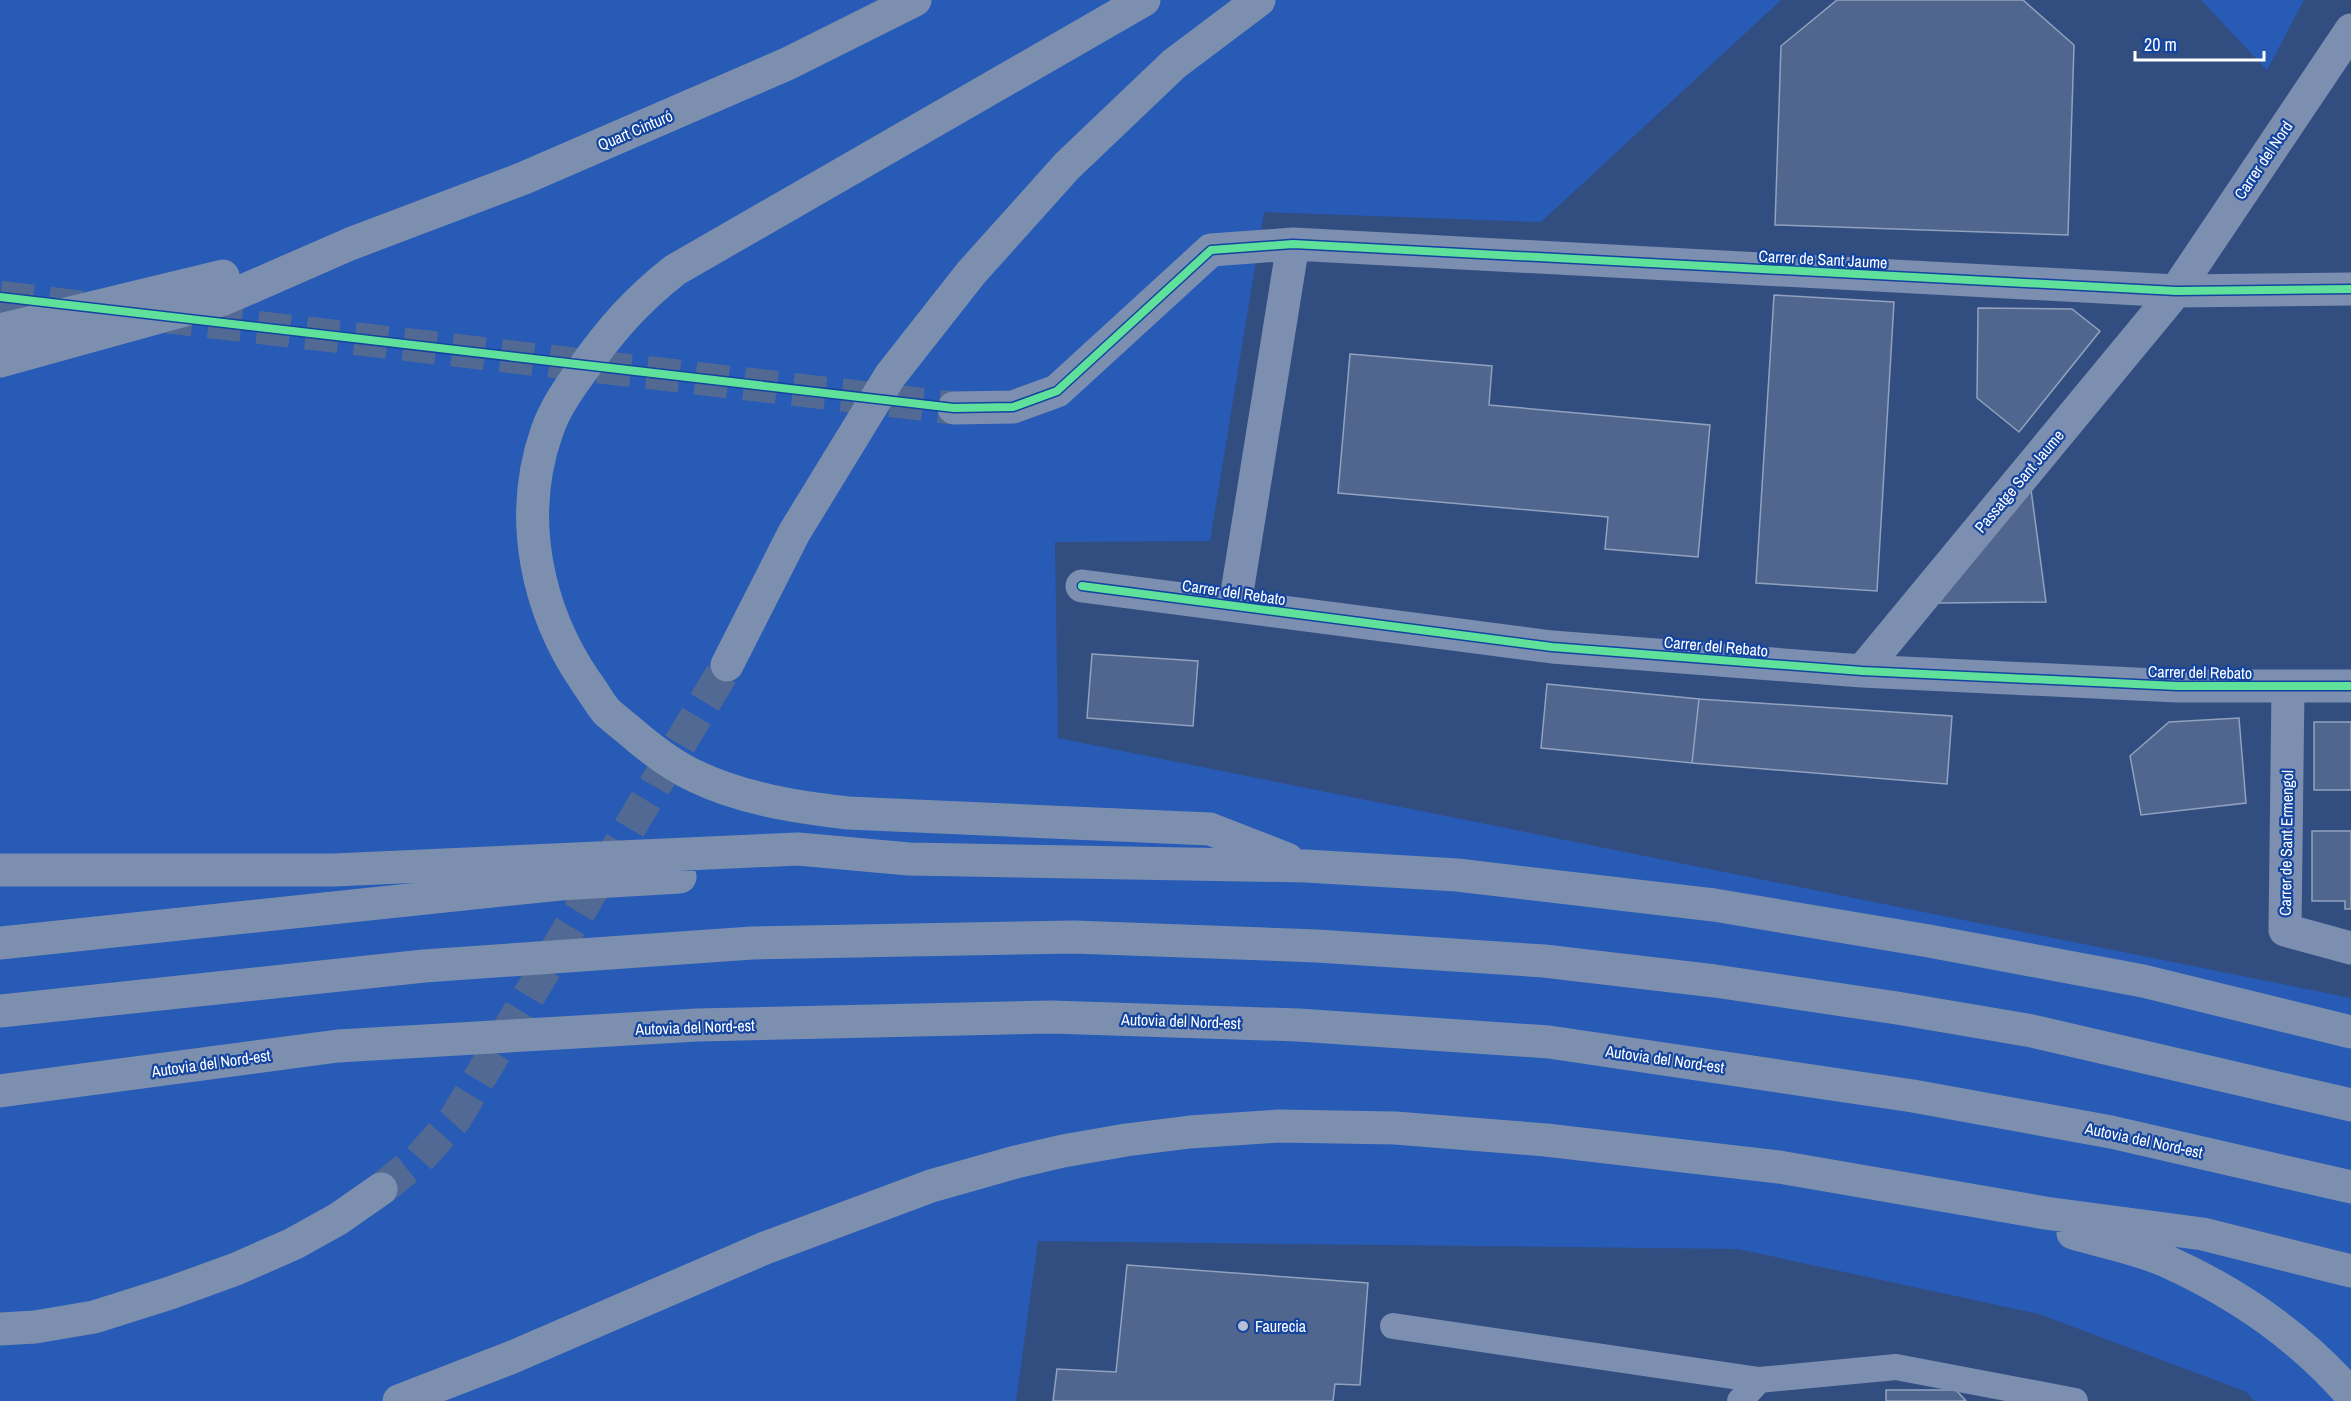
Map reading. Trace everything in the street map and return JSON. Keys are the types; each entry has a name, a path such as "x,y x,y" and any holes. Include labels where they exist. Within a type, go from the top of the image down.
{"highway":[{"name":"Quart Cinturó","path":"350,244 535,173 787,64 915,0"},
{"path":"1144,0 675,270 644,294 618,321 563,396 547,431 537,470 533,510 534,547 538,575 546,606 559,637 606,711 654,751 694,776 736,792 790,807 848,813 1210,829 1306,866"},
{"path":"727,665 794,533 884,386 971,273 1067,166 1165,72 1259,0"},
{"path":"0,330 350,244"},
{"path":"0,361 224,299 350,244"},
{"path":"0,870 334,870 798,849 909,859 1306,866 1457,875 1714,905 1929,940 2143,981 2351,1032"},
{"path":"0,944 560,885 909,859"},
{"path":"0,1011 424,966 752,943 1074,937 1317,946 1544,961 1715,981 1897,1008 2032,1031 2351,1105"},
{"name":"Autovia del Nord-est","path":"0,1091 338,1046 697,1025 1051,1017 1298,1025 1549,1042 1913,1096 2111,1132 2351,1187"},
{"path":"399,1401 510,1358 765,1248 931,1186 1062,1151 1190,1132 1279,1126 1384,1128 1546,1140 1779,1167 2045,1214 2203,1234 2351,1272"},
{"path":"0,1329 35,1327 94,1317 170,1293 293,1244 338,1219 381,1189"},
{"path":"2045,1214 2059,1228 2164,1260 2236,1296 2291,1337 2329,1370 2351,1395"}],"street":[{"name":"Carrer del Nord","path":"2176,291 2351,30"},
{"name":"Carrer de Sant Jaume","path":"954,408 1013,407 1057,391 1211,250 1293,244 2176,291 2351,289"},
{"path":"1235,605 1293,244"},
{"name":"Passatge Sant Jaume","path":"1862,671 2176,291"},
{"name":"Carrer del Rebato","path":"1082,586 1552,647 1862,671 2177,686 2351,686"},
{"name":"Carrer de Sant Ermengol","path":"2288,687 2285,930 2351,948"}],"lane":[{"path":"1393,1326 1760,1380 1896,1367 2075,1401"},
{"path":"1740,1401 1760,1380"}],"shaded area":[{"path":"0,0 1781,0 1541,222 1264,212 1210,541 1055,542 1058,738 2351,998 2351,1401 2254,1401 2247,1392 2039,1314 1738,1249 1038,1241 1016,1401 0,1401"},
{"path":"2201,0 2304,0 2267,70"}],"building":[{"path":"1837,0 2023,0 2074,45 2068,235 1775,225 1781,46"},
{"path":"1774,295 1894,302 1877,591 1756,583"},
{"path":"1978,308 2072,309 2100,331 2019,432 1977,398"},
{"path":"1350,354 1492,366 1489,405 1710,425 1698,557 1605,549 1608,517 1338,493"},
{"path":"2030,482 2046,602 1939,603"},
{"path":"1092,654 1198,661 1193,726 1087,718"},
{"path":"1547,684 1699,699 1692,763 1541,748"},
{"path":"1699,699 1952,716 1947,784 1692,763"},
{"path":"2239,718 2246,803 2141,815 2130,756 2169,722"},
{"path":"2314,722 2351,722 2351,790 2314,790"},
{"path":"2312,831 2351,831 2351,909 2345,909 2345,901 2312,901"},
{"name":"Faurecia","path":"1127,1265 1368,1283 1360,1385 1335,1384 1333,1401 1053,1401 1057,1369 1116,1372"},
{"path":"1886,1390 1956,1390 1966,1401 1886,1401"}],"tunnel":[{"path":"0,297 88,308"},
{"path":"160,316 954,408"},
{"path":"381,1189 419,1159 455,1119 727,665"}],"cycle path":[{"path":"0,297 954,408 1013,407 1057,391 1211,250 1293,244 2176,291 2351,289"},
{"path":"1082,586 1552,647 1862,671 2177,686 2351,686"}],"place":[{"name":"Faurecia","path":"1243,1326"}]}
